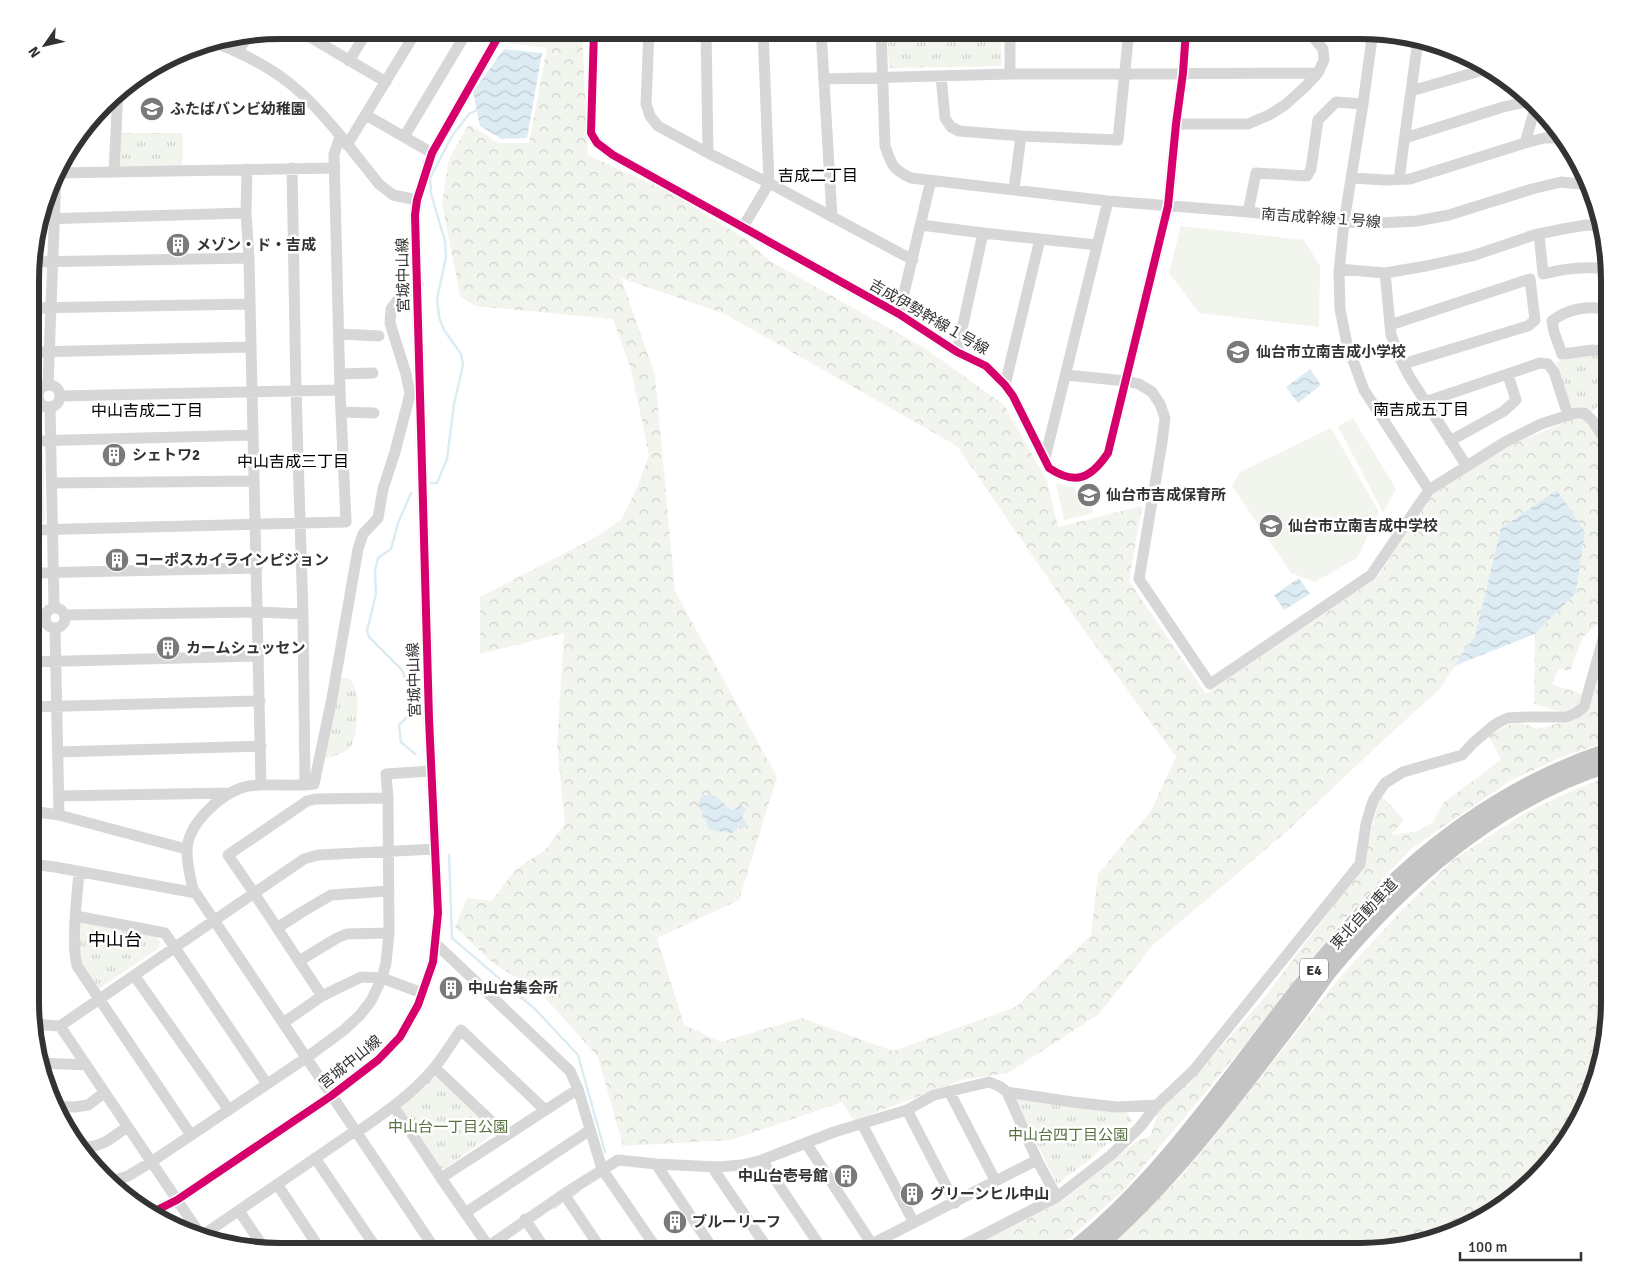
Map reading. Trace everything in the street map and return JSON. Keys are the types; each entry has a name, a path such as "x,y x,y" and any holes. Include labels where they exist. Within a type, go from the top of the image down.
{"highway":[{"name":"東北自動車道","path":"1081,1243 1104,1223 1152,1174 1201,1116 1334,946 1400,875 1458,827 1515,791 1581,760 1601,753"},
{"name":"東北自動車道","path":"1101,1243 1140,1206 1189,1153 1328,974 1353,944 1402,894 1464,840 1516,806 1561,783 1601,767"}],"street":[{"path":"322,39 349,60 386,82"},
{"path":"349,60 362,39"},
{"path":"39,530 346,522 340,390 334,154 366,115 412,39"},
{"path":"404,137 463,39"},
{"name":"宮城中山線","path":"157,1210 176,1200 331,1096 378,1060 400,1037 418,1006 433,962 438,913 421,458 417,200 432,153 497,39"},
{"name":"吉成伊勢幹線１号線","path":"594,39 591,134 597,142 613,155 899,314 957,352 986,366 1013,396 1049,468 1059,474 1075,479 1088,476 1108,453 1168,206 1185,39"},
{"path":"649,39 646,104 650,116 658,126 708,153 769,182 913,260"},
{"path":"706,39 708,153"},
{"path":"743,227 769,182 763,39"},
{"path":"822,39 832,217"},
{"name":"南吉成幹線１号線","path":"881,39 885,146 890,162 899,173 911,178 1108,201 1379,224 1417,221 1449,215 1561,182 1582,184"},
{"path":"1010,39 1010,74"},
{"path":"942,76 945,118 951,127 959,131 1118,140 1128,39"},
{"path":"1176,124 1248,124 1269,115 1285,105 1318,73 1324,60 1323,49 1315,39"},
{"path":"1371,39 1363,104 1344,222 1339,269 1340,309 1347,344 1366,395 1429,490"},
{"path":"238,52 244,42"},
{"path":"222,46 268,69 299,92 320,112 388,193 417,200"},
{"path":"1399,179 1419,46"},
{"path":"1411,92 1480,70"},
{"path":"824,79 1010,74 1318,73"},
{"path":"114,172 117,102"},
{"path":"1248,212 1256,173 1307,176 1311,169 1318,120 1336,102 1363,104"},
{"path":"1405,138 1523,102"},
{"path":"1525,143 1534,112"},
{"path":"366,115 432,153"},
{"path":"1014,189 1021,136"},
{"path":"1352,178 1410,178 1437,172 1525,143 1544,138 1555,138"},
{"path":"292,168 303,614 304,785"},
{"path":"64,174 335,168"},
{"path":"246,169 262,785"},
{"path":"899,314 931,180"},
{"path":"39,392 48,385 56,189"},
{"path":"1045,458 1108,201"},
{"path":"46,219 246,213"},
{"path":"921,225 1097,245"},
{"path":"1339,269 1385,273 1472,256 1539,234 1586,225 1595,226"},
{"path":"957,352 983,233"},
{"path":"1539,234 1543,274 1579,268 1601,269"},
{"path":"1005,385 1040,239"},
{"path":"39,262 249,258"},
{"path":"1385,273 1391,335 1403,364 1466,465"},
{"path":"1390,325 1530,279 1535,320 1528,326 1403,364"},
{"path":"418,284 400,297 391,309 390,323 406,374 410,394 383,489 378,518 363,534 358,549 332,698 314,784 247,786 229,793 213,804 194,829 186,850 188,868 196,894 331,1096 359,1129 431,1243"},
{"path":"39,308 250,304"},
{"path":"1601,309 1585,308 1568,312 1552,321 1562,354 1593,350 1601,351"},
{"path":"339,334 379,336"},
{"path":"39,352 251,347"},
{"path":"1425,402 1540,363 1548,364 1554,372 1568,415"},
{"path":"340,374 373,373"},
{"path":"1450,441 1504,412 1516,400 1508,374"},
{"path":"1066,375 1139,384 1152,392 1160,404 1165,418 1139,579 1210,684 1372,575 1429,490 1466,465 1541,424 1575,413 1584,412 1601,431"},
{"path":"48,385 55,387 60,396 58,402 50,407"},
{"path":"60,396 340,390"},
{"path":"39,401 50,407"},
{"path":"50,407 54,607"},
{"path":"341,412 374,413"},
{"path":"39,441 253,435"},
{"path":"52,483 254,481"},
{"path":"39,573 257,568"},
{"path":"44,619 48,610 54,607 62,610 65,615 63,624 55,628"},
{"path":"65,615 258,612 303,614"},
{"path":"39,619 44,619"},
{"path":"44,619 47,624 55,628"},
{"path":"55,628 59,815"},
{"path":"967,1243 1057,1196 1111,1155 1139,1128 1157,1105 1194,1070 1360,864 1366,824 1374,798 1385,784 1403,772 1462,755 1493,726 1508,718 1566,717 1576,713 1584,707 1601,647"},
{"path":"39,662 259,656"},
{"path":"39,707 260,701"},
{"path":"58,752 261,746"},
{"path":"117,1180 128,1176 150,1162 306,1058 344,1030 371,1001 382,978 389,933 388,798 386,774 432,771"},
{"path":"59,796 229,793"},
{"path":"322,996 228,856 307,801 315,799 388,798"},
{"path":"39,812 59,815 186,850"},
{"path":"40,1025 60,1026 304,859 318,855 435,849"},
{"path":"39,865 196,894"},
{"path":"79,872 76,916 76,966 190,1136"},
{"path":"277,928 331,895 389,891"},
{"path":"76,916 164,933 267,1084"},
{"path":"299,961 336,938 347,934 389,933"},
{"path":"435,943 570,1071 578,1089 602,1169 653,1243"},
{"path":"134,975 228,1110"},
{"path":"282,1023 322,996 361,977 382,978 422,993"},
{"path":"60,1026 195,1228"},
{"path":"208,1232 315,1158 394,1107 434,1068 461,1030 544,1109"},
{"path":"47,1063 86,1065"},
{"path":"434,1068 492,1122 503,1136"},
{"path":"495,1243 564,1194 618,1160 712,1167 742,1165 762,1160 834,1132 907,1110 934,1094 989,1082 1007,1092 1072,1102 1117,1107 1157,1105"},
{"path":"441,1178 544,1109 578,1089"},
{"path":"949,1091 995,1180"},
{"path":"1007,1092 1037,1160 1057,1196"},
{"path":"63,1106 88,1105 104,1093"},
{"path":"394,1107 465,1213 482,1243"},
{"path":"907,1110 955,1203"},
{"path":"862,1124 914,1223"},
{"path":"87,1147 103,1144 127,1127"},
{"path":"465,1213 590,1130"},
{"path":"806,1143 872,1243"},
{"path":"315,1158 373,1243"},
{"path":"762,1160 818,1243"},
{"path":"883,1243 914,1223 1037,1160"},
{"path":"656,1164 709,1243"},
{"path":"712,1167 764,1243"},
{"path":"277,1184 316,1243"},
{"path":"564,1194 597,1243"},
{"path":"238,1210 260,1242"},
{"path":"526,1220 541,1243"}],"green space":[{"path":"510,39 582,39 588,155 667,191 746,239 770,261 926,349 1004,405 1047,481 1058,527 1142,506 1129,581 1206,694 1377,578 1432,495 1506,447 1582,415 1601,444 1601,621 1583,637 1570,671 1559,669 1551,684 1582,694 1578,702 1574,708 1562,711 1534,704 1535,634 1576,593 1585,532 1557,490 1501,528 1475,636 1439,690 1286,832 1153,945 1099,1014 1008,1073 961,1080 854,1121 842,1102 731,1140 623,1146 598,1057 539,991 494,964 455,927 467,898 492,901 515,870 545,850 565,824 557,746 564,633 480,654 480,597 596,537 621,520 637,488 649,455 631,369 613,319 475,306 460,296 442,203 449,159 469,124 498,143 529,143 547,48 508,43","holes":["621,278 725,314 957,446 1076,619 1176,757 1151,811 1098,874 1091,935 1016,1007 893,1051 802,1018 721,1042 684,1025 657,938 739,900 777,777 675,591 655,375"]},
{"path":"887,39 1000,39 1002,66 889,68"},
{"path":"120,133 183,133 182,166 119,166"},
{"path":"1181,226 1304,240 1320,266 1319,327 1199,313 1169,273"},
{"path":"1585,354 1601,356 1601,404 1590,413 1582,408 1570,406 1556,363 1567,357"},
{"path":"1353,418 1396,489 1383,513 1338,426"},
{"path":"1331,428 1379,512 1357,558 1315,582 1291,573 1232,486 1240,472"},
{"path":"39,447 43,451 45,521 39,525"},
{"path":"1056,483 1075,488 1081,507 1092,506 1093,513 1064,520"},
{"path":"1601,670 1601,743 1557,759 1510,781 1412,848 1337,927 1257,1030 1124,1190 1064,1243 980,1243 1062,1201 1137,1141 1150,1136 1161,1105 1202,1069 1264,998 1363,867 1378,804 1382,796 1404,820 1391,835 1418,831 1433,822 1443,803 1501,760 1489,736 1511,724 1529,725 1536,729 1569,721 1589,711"},
{"path":"339,678 349,678 356,691 357,722 355,736 349,749 323,759"},
{"path":"1601,779 1601,1018 1597,1049 1583,1095 1561,1136 1531,1173 1481,1211 1453,1225 1407,1239 1376,1243 1111,1243 1182,1176 1341,976 1401,911 1453,860 1525,813"},
{"path":"81,921 154,935 160,942 159,948 96,991 79,968 78,923"},
{"name":"中山台一丁目公園","path":"434,1076 477,1113 488,1126 489,1137 445,1168 438,1169 398,1107"},
{"name":"中山台四丁目公園","path":"1015,1099 1127,1112 1132,1121 1093,1157 1057,1184"}],"water":[{"path":"504,49 542,53 527,138 502,139 480,126 473,92"},
{"path":"1310,369 1321,385 1298,403 1286,387"},
{"path":"1557,490 1585,532 1576,593 1535,634 1454,666 1475,636 1501,528"},
{"path":"1299,578 1310,594 1284,610 1274,595"},
{"path":"704,795 716,797 733,810 741,805 746,809 742,817 747,825 743,828 739,824 732,833 710,830 698,805 700,798"}],"waterway":[{"path":"431,483 437,483 447,459 454,404 463,365 461,354 444,330 439,317 437,299 446,257 445,241 431,194 430,178 452,136 469,114 477,110"},
{"path":"411,493 398,523 391,549 378,558 375,570 376,594 367,631 369,637 402,670 414,701 408,716 399,725 401,742 415,754"},
{"path":"449,855 452,938 536,1010 578,1055 605,1152"},
{"path":"572,1196 579,1191"},
{"path":"554,1208 561,1203"}],"cycle path":[{"path":"157,1210 177,1200 331,1096 378,1060 400,1037 418,1005 433,962 438,913 429,719 415,215 417,200 432,153 497,39"},
{"path":"594,39 591,133 597,143 613,155 899,314 957,352 986,366 1013,396 1049,468 1059,474 1075,478 1089,473 1102,462 1108,453 1168,206 1185,39"}],"place":[{"name":"ふたばバンビ幼稚園","path":"152,109"},
{"name":"メゾン・ド・吉成","path":"178,245"},
{"name":"仙台市立南吉成小学校","path":"1238,352"},
{"name":"シェトワ2","path":"114,455"},
{"name":"仙台市吉成保育所","path":"1089,495"},
{"name":"仙台市立南吉成中学校","path":"1271,526"},
{"name":"コーポスカイラインピジョン","path":"117,560"},
{"name":"カームシュッセン","path":"168,648"},
{"name":"中山台集会所","path":"451,988"},
{"name":"中山台壱号館","path":"846,1176"},
{"name":"グリーンヒル中山","path":"912,1194"},
{"name":"ブルーリーフ","path":"675,1222"}],"district":[{"name":"吉成二丁目","path":"818,175"},
{"name":"南吉成五丁目","path":"1421,409"},
{"name":"中山吉成二丁目","path":"147,410"},
{"name":"中山吉成三丁目","path":"293,461"},
{"name":"中山台","path":"115,940"}]}
